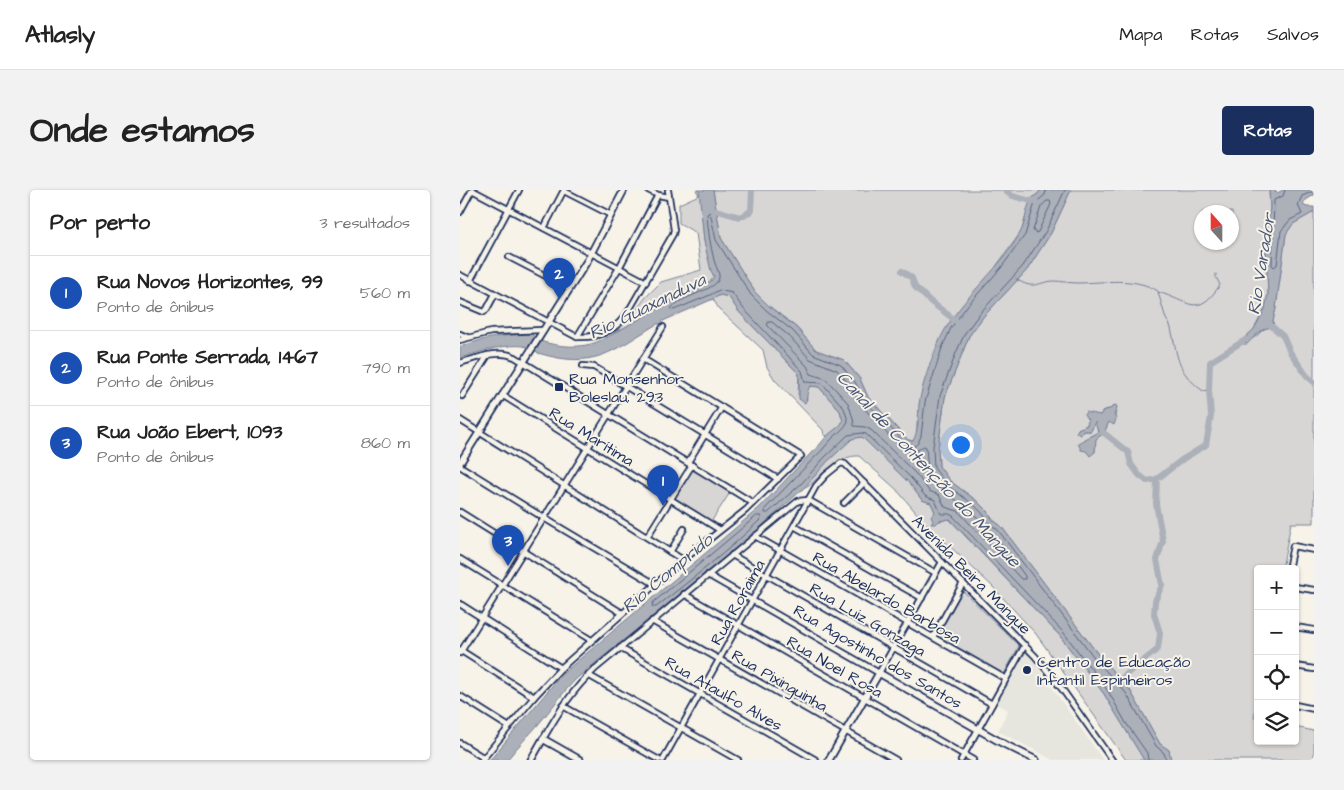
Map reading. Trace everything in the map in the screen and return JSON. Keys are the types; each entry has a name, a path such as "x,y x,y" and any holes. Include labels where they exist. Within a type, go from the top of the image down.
{"street":[{"path":"460,212 472,190 646,282"},
{"path":"470,281 518,190"},
{"path":"544,228 564,190 611,215"},
{"path":"624,190 591,253 460,465 655,584"},
{"path":"648,190 658,195 669,197"},
{"path":"460,276 577,337 598,336 616,327 624,318 674,230 668,190"},
{"path":"577,337 619,268 658,195"},
{"path":"509,257 569,288"},
{"path":"460,302 484,312 495,294"},
{"path":"534,697 460,652 663,327"},
{"path":"460,340 496,332 543,330"},
{"path":"460,334 467,338"},
{"path":"460,363 488,355 507,354 524,361 754,503"},
{"path":"462,396 488,355"},
{"path":"460,742 483,759 534,697 561,668 655,584 754,503 801,456 643,359"},
{"path":"583,366 594,368 778,480"},
{"name":"Rua Marítima","path":"502,395 720,530"},
{"path":"647,537 722,407"},
{"path":"460,420 684,560"},
{"name":"Avenida Beira Mangue","path":"841,463 845,464 1025,645 1057,682 1112,760"},
{"name":"Rua Roraima","path":"663,760 808,500 822,479 841,463"},
{"path":"844,503 864,483"},
{"path":"531,760 563,706 588,675 732,554 801,500 808,500 936,574"},
{"path":"460,512 622,613"},
{"path":"794,526 922,598"},
{"path":"670,552 684,529"},
{"name":"Rua Abelardo Barbosa","path":"755,536 1006,679"},
{"path":"1289,565 1293,546 1314,550"},
{"name":"Rua Luiz Gonzaga","path":"732,554 992,704"},
{"path":"460,559 591,640"},
{"path":"828,760 942,562"},
{"name":"Rua Agostinho dos Santos","path":"708,575 1036,760"},
{"path":"933,637 963,583"},
{"path":"1299,588 1314,590"},
{"name":"Rua Noel Rosa","path":"684,594 864,698 963,758 973,760"},
{"path":"460,604 561,668"},
{"name":"Rua Pixinguinha","path":"652,621 896,760"},
{"path":"1299,628 1314,630"},
{"path":"963,758 1025,645"},
{"name":"Rua Ataulfo Alves","path":"620,648 816,760"},
{"path":"1299,667 1314,669"},
{"path":"588,675 738,760"},
{"path":"460,696 509,727"},
{"path":"563,706 659,760"},
{"path":"1299,706 1314,709"},
{"path":"544,739 580,760"},
{"path":"1020,760 1021,753"}],"shaded area":[{"path":"696,190 699,190 700,193 704,241 714,278 612,335 629,320 645,298 661,282 701,270 696,233 679,223 679,204 699,195"},
{"path":"713,190 1041,190 1031,200 1021,232 997,265 917,423 917,435 914,441 908,440 868,397 860,379 844,360 816,350 797,328 769,306 755,292 721,238"},
{"path":"1071,190 1269,190 1270,207 1266,251 1268,294 1265,309 1254,329 1239,344 1255,337 1265,329 1273,328 1286,234 1293,224 1314,212 1314,523 1291,523 1283,565 1254,565 1254,745 1299,745 1299,728 1314,731 1314,760 1171,760 1169,750 1160,744 1130,690 1100,657 1001,526 993,520 977,501 950,481 939,467 938,448 945,397 969,336 983,317 1027,270 1051,233","holes":["1115,405 1117,408 1113,424 1109,421 1104,433 1095,439 1095,452 1084,439 1099,432 1095,421 1091,431 1078,429 1087,425 1088,420 1100,415 1104,410 1110,409"]},
{"path":"720,295 729,297 739,312 799,374 798,395 807,400 806,392 810,386 819,387 840,411 843,421 840,426 827,436 824,435 823,430 775,380 767,367 763,350 719,309 713,299"},
{"path":"863,437 909,483 922,500 931,503 939,521 949,519 1060,636 1104,694 1144,760 1126,760 1036,634 992,586 925,523 896,489 859,456 838,462 808,487 805,487 852,438"},
{"path":"693,468 731,491 711,522 674,499"},
{"path":"962,590 1019,646 1004,674 936,635"},
{"path":"1026,653 1103,760 1053,760 998,731 1008,710 997,704 1021,657"}],"water":[{"name":"Canal de Contenção do Mangue","path":"699,190 713,190 721,238 755,292 769,306 797,328 816,350 844,360 860,379 868,397 908,440 913,441 917,428 919,404 924,382 934,353 954,315 1011,248 1022,229 1032,199 1041,190 1071,190 1051,233 1027,270 983,317 969,336 945,397 938,448 939,466 950,481 977,501 993,520 1001,526 1100,657 1130,690 1160,744 1169,750 1171,760 1144,760 1104,694 1060,636 950,519 931,524 933,521 931,517 935,512 931,503 922,500 909,483 862,437 852,439 827,462 805,487 752,535 576,679 507,760 490,760 562,674 759,508 843,421 840,411 819,387 810,386 805,403 799,399 799,374 739,312 729,297 720,295 663,321 661,324 657,324 614,350 588,359 557,358 522,346 500,347 460,358 460,347 503,336 531,334 534,339 554,345 577,346 591,344 608,337 711,281 714,276 711,271 704,241"},
{"path":"1269,190 1274,190 1277,193 1283,190 1314,190 1314,195 1306,200 1303,205 1314,207 1314,212 1293,224 1286,234 1273,321 1274,328 1266,328 1247,344 1238,344 1254,329 1265,309 1268,294 1266,251 1270,207"},
{"path":"1116,405 1114,425 1109,422 1104,433 1096,439 1095,452 1090,456 1086,451 1081,450 1078,443 1098,432 1095,422 1091,431 1083,431 1081,435 1076,433 1078,429 1087,425 1088,420 1084,415 1086,412 1100,415 1104,410"}],"waterway":[{"path":"708,208 740,217 751,211 752,190"},
{"path":"1005,190 1011,195 1037,203"},
{"path":"902,271 912,278 915,287 931,302 959,323"},
{"path":"1209,390 1203,391 1182,369 1170,325 1166,319 1158,292 1185,303 1198,305 1205,302 1220,285 1216,274"},
{"path":"1016,279 1027,285 1054,281 1077,283 1129,282 1149,286 1158,291"},
{"path":"1268,323 1283,336 1290,352 1307,376 1314,382"},
{"name":"Rio Varador","path":"1114,684 1158,649 1160,633 1154,614 1155,601 1162,585 1157,560 1163,541 1156,504 1157,479 1183,459 1206,445 1211,416 1209,390 1210,362 1245,340"},
{"path":"1104,433 1128,452 1131,464 1139,475 1147,481 1157,479"}],"place":[{"name":"Rua Ponte Serrada, 1467","path":"559,299"},
{"name":"Rua Monsenhor Boleslau, 293","path":"559,387"},
{"name":"Rua Novos Horizontes, 99","path":"663,506"},
{"name":"Rua João Ebert, 1093","path":"508,566"},
{"name":"Centro de Educação Infantil Espinheiros","path":"1027,670"}],"water label":[{"name":"Rio Guaxanduva","path":"647,306"},
{"name":"Rio Comprido","path":"667,573"}]}
